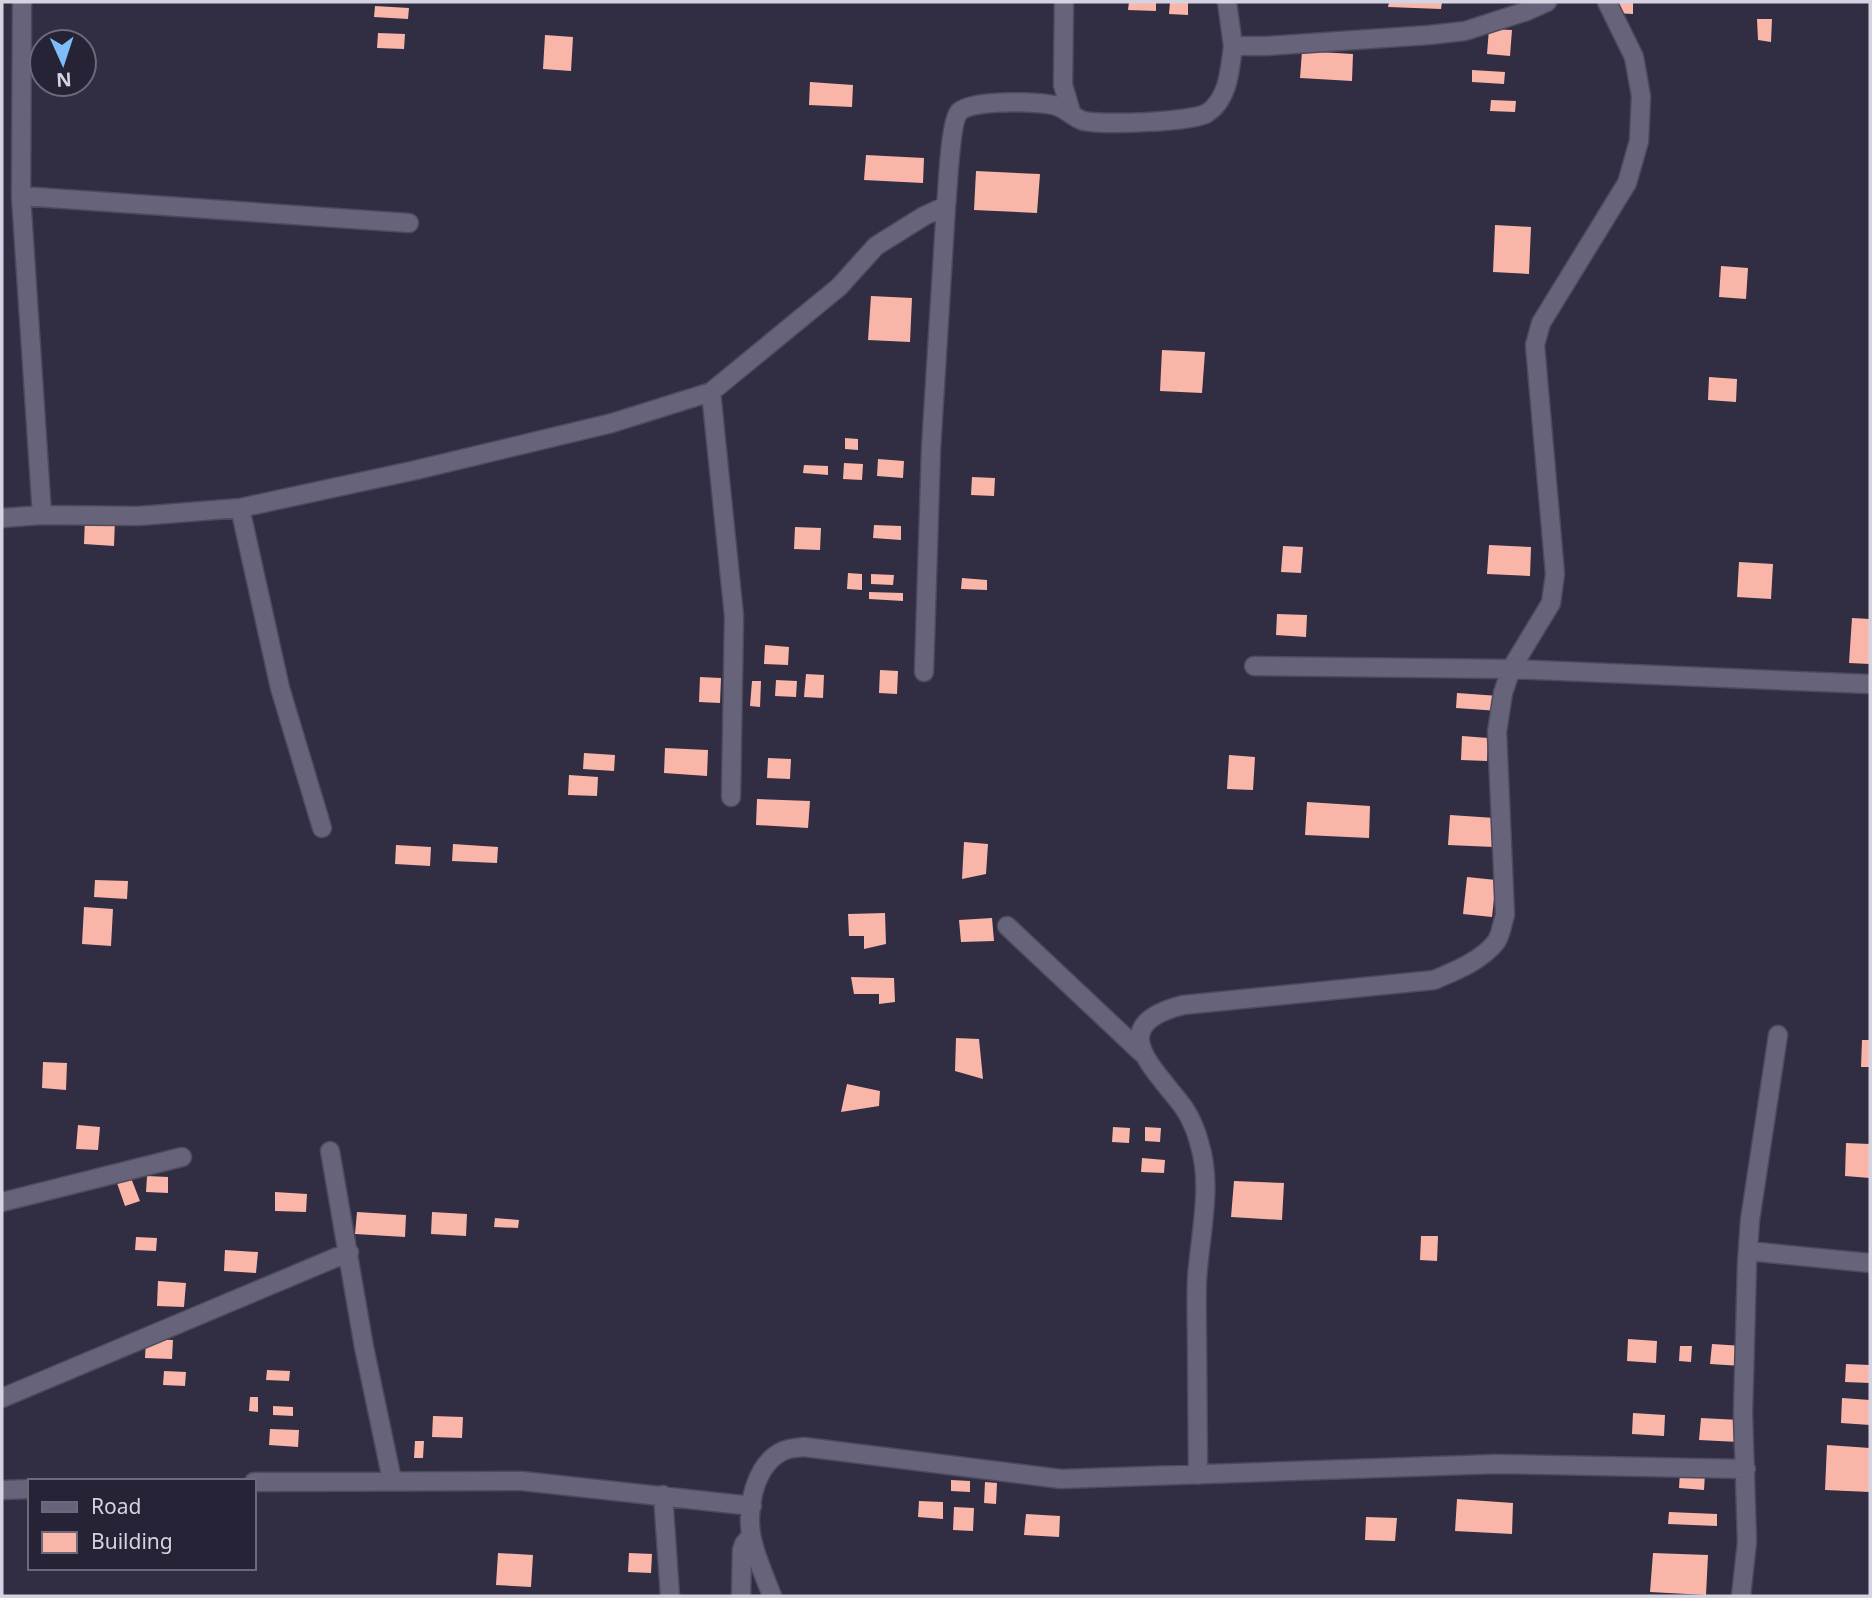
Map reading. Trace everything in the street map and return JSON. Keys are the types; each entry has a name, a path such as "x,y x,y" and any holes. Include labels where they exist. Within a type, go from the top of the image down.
{"street":[{"path":"22,2 21,196 42,515"},
{"path":"1064,2 1063,85 1071,112"},
{"path":"924,672 931,449 946,206 953,126 958,113 968,106 984,103 1055,105 1071,112 1081,121 1186,119 1207,113 1220,98 1229,81 1233,46 1227,2"},
{"path":"1233,46 1465,31 1547,2"},
{"path":"1142,1054 1140,1036 1148,1020 1163,1010 1183,1005 1434,980 1459,970 1481,956 1497,941 1505,915 1497,732 1503,693 1511,669 1551,603 1555,574 1535,345 1541,323 1627,183 1639,141 1641,96 1634,57 1608,2"},
{"path":"21,196 409,223"},
{"path":"2,518 42,515 139,516 240,508 416,471 586,429 711,392 839,287 876,246 946,206"},
{"path":"711,392 734,616 732,797"},
{"path":"240,508 280,688 322,828"},
{"path":"1254,666 1511,669 1870,684"},
{"path":"1007,926 1142,1054 1185,1110 1200,1142 1205,1172 1197,1280 1198,1475"},
{"path":"1741,1596 1747,1542 1743,1413 1750,1220 1778,1035"},
{"path":"330,1151 364,1348 392,1480"},
{"path":"2,1202 182,1157"},
{"path":"1748,1251 1870,1263"},
{"path":"2,1398 349,1252"},
{"path":"772,1596 751,1536 751,1506 763,1469 772,1457 785,1450 804,1447 1061,1479 1496,1464 1746,1469"},
{"path":"256,1482 522,1481 751,1506"},
{"path":"2,1490 28,1489"},
{"path":"663,1495 670,1596"},
{"path":"741,1596 742,1550 751,1536"}],"building":[{"path":"1129,2 1156,2 1156,11 1128,10"},
{"path":"1170,2 1188,2 1188,15 1169,14"},
{"path":"1389,2 1442,2 1441,9 1388,7"},
{"path":"1614,2 1633,2 1633,14 1614,13"},
{"path":"375,6 409,8 408,19 374,17"},
{"path":"1757,19 1772,19 1771,42 1758,40"},
{"path":"1489,29 1512,30 1510,56 1487,54"},
{"path":"378,33 405,34 404,49 377,48"},
{"path":"545,35 573,37 571,71 543,69"},
{"path":"1302,51 1353,54 1352,81 1300,78"},
{"path":"1472,70 1505,72 1504,84 1472,82"},
{"path":"810,82 853,85 852,107 809,105"},
{"path":"1491,100 1516,101 1515,112 1490,111"},
{"path":"866,155 924,158 923,183 864,180"},
{"path":"976,171 1040,174 1037,213 974,210"},
{"path":"1495,225 1531,227 1529,274 1493,272"},
{"path":"1721,266 1748,268 1746,299 1719,297"},
{"path":"871,296 912,298 910,342 868,340"},
{"path":"1162,350 1205,352 1202,393 1160,391"},
{"path":"1709,377 1737,379 1736,402 1708,400"},
{"path":"845,438 858,439 858,450 845,449"},
{"path":"878,459 904,461 903,478 877,476"},
{"path":"844,463 863,464 862,480 843,479"},
{"path":"804,465 828,466 828,475 803,473"},
{"path":"972,477 995,478 994,496 971,495"},
{"path":"85,518 115,519 114,546 84,544"},
{"path":"874,525 901,526 901,540 873,538"},
{"path":"795,527 821,528 820,550 794,549"},
{"path":"1489,545 1531,547 1530,576 1487,574"},
{"path":"1283,546 1303,547 1301,573 1281,572"},
{"path":"1739,562 1773,564 1771,599 1737,597"},
{"path":"848,573 862,574 862,590 847,589"},
{"path":"871,574 894,575 893,585 871,584"},
{"path":"962,578 987,580 987,590 961,589"},
{"path":"869,592 903,593 903,601 869,599"},
{"path":"1277,614 1307,615 1306,637 1276,635"},
{"path":"1852,618 1870,619 1870,664 1849,663"},
{"path":"765,645 789,647 788,665 764,664"},
{"path":"880,670 898,671 897,694 879,693"},
{"path":"806,674 824,675 823,698 804,697"},
{"path":"700,677 721,678 720,703 699,702"},
{"path":"776,680 797,681 796,697 775,696"},
{"path":"752,681 761,681 760,707 750,706"},
{"path":"1457,693 1499,696 1499,711 1456,708"},
{"path":"1462,736 1488,738 1487,761 1461,760"},
{"path":"665,748 708,750 707,776 664,773"},
{"path":"584,753 615,755 614,771 583,769"},
{"path":"1229,755 1255,757 1253,790 1227,789"},
{"path":"768,758 791,759 790,779 767,778"},
{"path":"569,775 598,777 597,796 568,795"},
{"path":"757,799 810,801 808,828 756,825"},
{"path":"1307,802 1370,806 1369,838 1305,835"},
{"path":"1450,815 1495,818 1494,847 1448,845"},
{"path":"964,842 988,844 986,874 962,879"},
{"path":"453,844 498,847 497,863 452,861"},
{"path":"396,845 431,847 430,866 395,864"},
{"path":"1467,877 1496,880 1492,917 1463,914"},
{"path":"95,880 128,881 127,899 94,897"},
{"path":"84,907 113,909 111,946 82,944"},
{"path":"885,913 886,944 864,949 864,936 849,936 848,914"},
{"path":"992,918 994,941 961,942 959,920"},
{"path":"851,977 894,978 895,1002 879,1004 879,994 854,994"},
{"path":"956,1038 979,1039 983,1079 955,1071"},
{"path":"1862,1040 1870,1040 1870,1067 1861,1067"},
{"path":"43,1062 67,1063 66,1090 42,1088"},
{"path":"847,1084 880,1091 879,1106 841,1112"},
{"path":"78,1125 100,1127 98,1150 76,1149"},
{"path":"1113,1127 1130,1128 1129,1143 1112,1142"},
{"path":"1145,1127 1161,1128 1160,1142 1145,1141"},
{"path":"1846,1143 1870,1144 1870,1178 1845,1176"},
{"path":"1142,1158 1165,1160 1164,1173 1141,1172"},
{"path":"147,1176 168,1177 168,1193 146,1192"},
{"path":"131,1178 140,1201 125,1206 117,1183"},
{"path":"1234,1181 1284,1183 1282,1220 1231,1217"},
{"path":"275,1192 307,1194 306,1212 275,1211"},
{"path":"357,1212 406,1215 405,1237 355,1234"},
{"path":"432,1212 467,1214 466,1236 431,1234"},
{"path":"495,1218 519,1220 518,1228 494,1227"},
{"path":"1421,1236 1438,1236 1437,1261 1420,1260"},
{"path":"136,1237 157,1238 156,1251 135,1250"},
{"path":"225,1250 258,1252 256,1273 224,1271"},
{"path":"158,1281 186,1283 184,1307 157,1306"},
{"path":"146,1339 173,1340 172,1359 145,1358"},
{"path":"1628,1339 1657,1341 1656,1363 1627,1361"},
{"path":"1712,1344 1743,1346 1742,1366 1710,1364"},
{"path":"1680,1346 1692,1346 1691,1362 1679,1361"},
{"path":"1846,1364 1870,1365 1870,1383 1845,1382"},
{"path":"267,1370 290,1371 289,1381 266,1380"},
{"path":"164,1371 186,1372 185,1386 163,1385"},
{"path":"250,1397 258,1397 258,1412 249,1411"},
{"path":"1842,1398 1870,1400 1870,1425 1841,1423"},
{"path":"273,1406 293,1407 293,1416 273,1415"},
{"path":"1633,1413 1665,1415 1664,1436 1632,1434"},
{"path":"433,1416 463,1417 462,1438 432,1437"},
{"path":"1701,1418 1740,1420 1739,1442 1699,1440"},
{"path":"270,1429 299,1430 298,1447 269,1445"},
{"path":"415,1441 424,1441 423,1458 414,1458"},
{"path":"1827,1445 1870,1448 1870,1492 1825,1490"},
{"path":"1680,1472 1705,1474 1704,1490 1679,1488"},
{"path":"951,1480 970,1481 970,1492 951,1491"},
{"path":"985,1482 997,1483 996,1504 984,1503"},
{"path":"1457,1499 1513,1503 1512,1534 1455,1531"},
{"path":"919,1501 943,1502 943,1519 918,1517"},
{"path":"954,1507 974,1508 973,1531 953,1530"},
{"path":"1669,1512 1717,1514 1717,1526 1668,1524"},
{"path":"1026,1514 1060,1516 1059,1537 1024,1535"},
{"path":"1366,1517 1397,1518 1395,1541 1365,1540"},
{"path":"498,1553 533,1555 531,1587 496,1585"},
{"path":"629,1553 652,1554 651,1573 628,1572"},
{"path":"1653,1553 1708,1555 1706,1595 1650,1592"}]}
